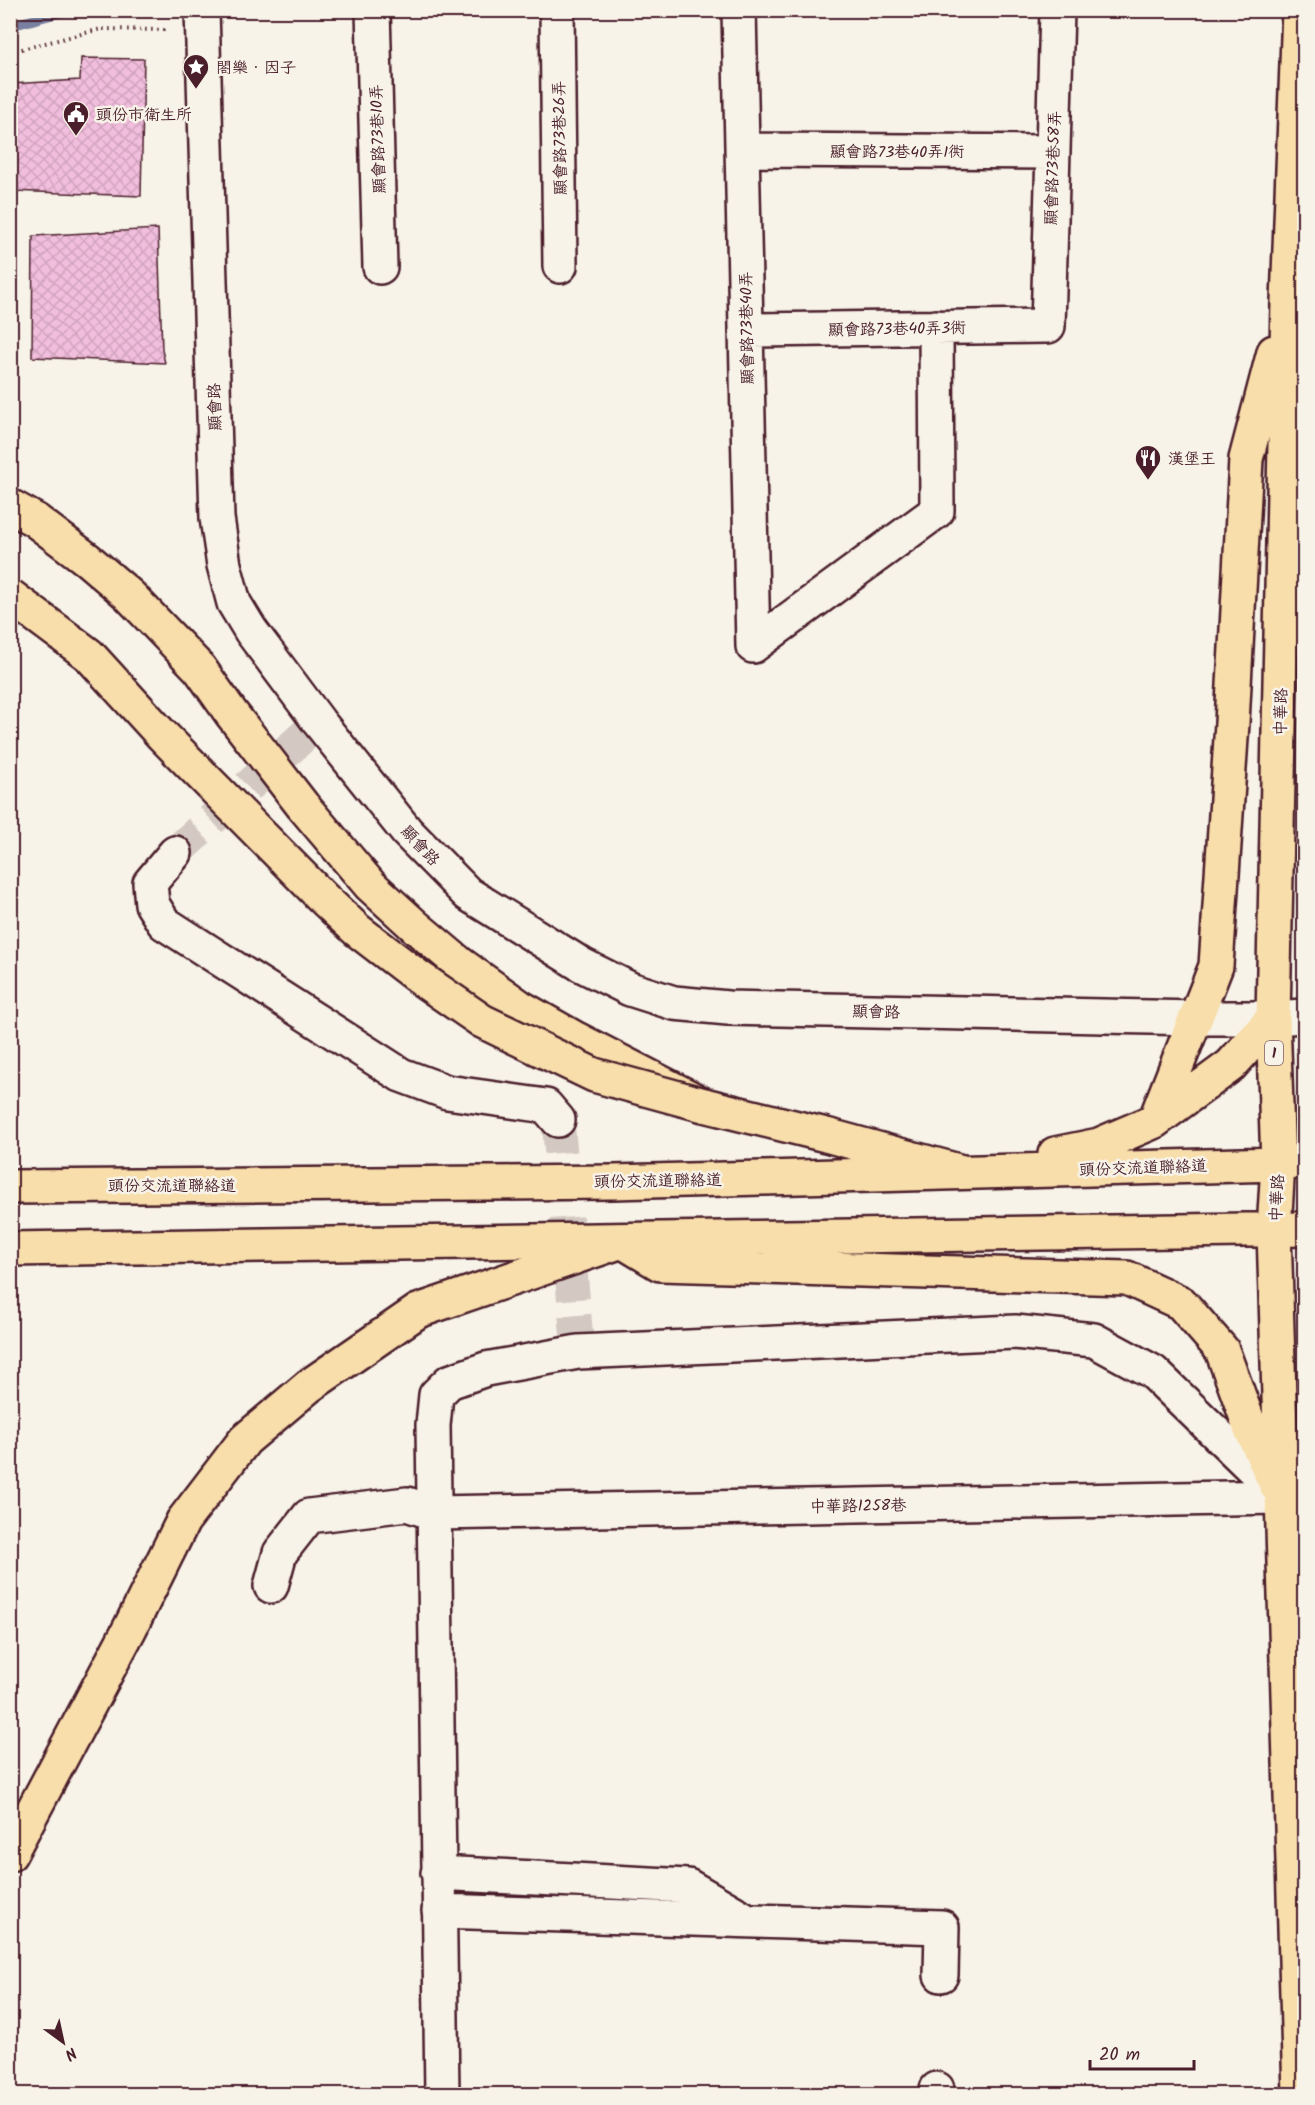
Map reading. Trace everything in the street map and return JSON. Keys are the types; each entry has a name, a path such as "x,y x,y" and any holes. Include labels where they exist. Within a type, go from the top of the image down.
{"main road":[{"name":"中華路","path":"1299,10 1288,301 1273,1018 1291,1162 1282,1497 1300,2094"},
{"name":"中華路","path":"1155,1121 1216,966 1232,723 1245,459 1288,301"},
{"path":"10,506 35,520 88,560 129,595 168,634 200,669 231,713 336,846 370,885 416,927 460,964 520,1007 576,1039 704,1105"},
{"path":"10,596 89,655 162,735 357,930 417,976 482,1021 594,1075 962,1172 1099,1145 1155,1121 1231,1065 1273,1018"},
{"name":"頭份交流道聯絡道","path":"10,1187 613,1182 1291,1162"},
{"path":"10,1249 1289,1230"},
{"path":"622,1241 660,1264 1127,1278 1181,1303 1222,1350 1251,1432 1282,1497"},
{"path":"10,1854 130,1628 183,1521 245,1440 309,1386 418,1311 622,1241"}],"street":[{"name":"顯會路73巷10弄","path":"373,10 380,267"},
{"name":"顯會路73巷26弄","path":"557,10 560,266"},
{"name":"顯會路73巷40弄","path":"739,10 753,646 938,511 936,327"},
{"name":"顯會路73巷58弄","path":"1048,326 1057,10"},
{"name":"顯會路","path":"202,21 217,518 224,565 234,603 251,631 312,713 407,832 468,894 582,965 630,989 674,1003 728,1008 1197,1018 1305,1016"},
{"name":"顯會路73巷40弄1衖","path":"742,150 1053,152"},
{"name":"顯會路73巷40弄3衖","path":"746,330 1048,326"},
{"path":"175,853 150,883 152,904 164,923 401,1076 447,1092 546,1106 558,1120"},
{"path":"442,2094 433,1425 436,1395 449,1382 486,1369 578,1352 1016,1332 1094,1340 1153,1372 1282,1497"},
{"name":"中華路1258巷","path":"272,1586 280,1554 309,1516 407,1504 434,1513 1282,1497"},
{"path":"438,1873 688,1886 747,1921"},
{"path":"439,1911 942,1927 941,1975"}],"path":[{"path":"10,52 100,29 202,21"}],"building":[{"name":"頭份市衛生所","path":"81,58 144,59 141,196 10,191 10,84 80,80"},
{"path":"158,229 162,350 165,363 32,357 33,236"}],"waterway":[{"path":"10,26 69,10"}],"tunnel":[{"path":"175,853 319,722"},
{"path":"558,1120 578,1352"}],"place":[{"name":"閤樂‧因子","path":"196,90"},
{"name":"頭份市衛生所","path":"76,137"},
{"name":"漢堡王","path":"1148,481"}]}
